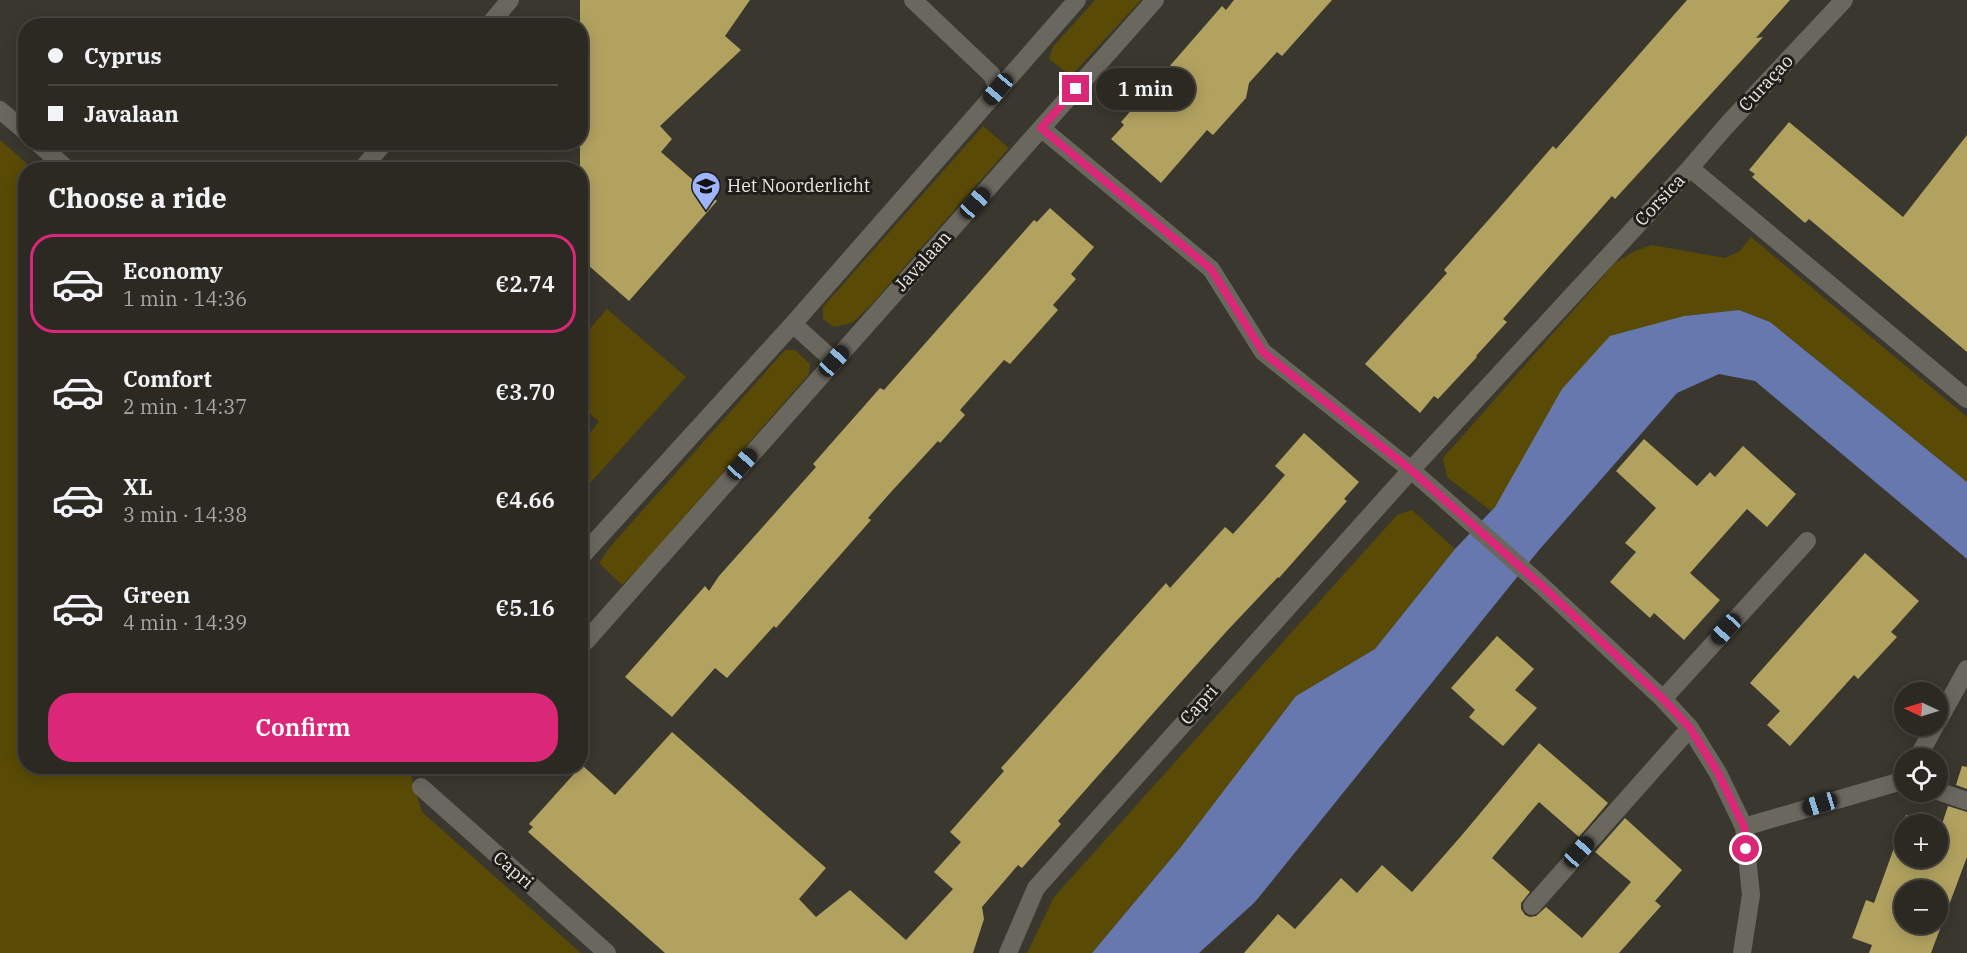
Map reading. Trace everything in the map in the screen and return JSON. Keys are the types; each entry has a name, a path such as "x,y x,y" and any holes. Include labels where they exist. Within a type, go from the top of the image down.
{"street":[{"path":"495,18 510,0"},
{"path":"913,0 992,75 998,89"},
{"path":"588,549 793,324 1077,0"},
{"name":"Javalaan","path":"588,632 834,361 1155,0"},
{"name":"Curaçao","path":"1690,168 1725,126 1844,0"},
{"path":"0,110 18,125"},
{"path":"1041,128 1211,269 1263,352 1442,497 1542,586 1663,699 1690,728 1718,773 1744,827 1751,895 1742,953"},
{"path":"46,150 59,162"},
{"path":"368,162 378,150"},
{"name":"Corsica","path":"1411,470 1690,168 1967,399"},
{"path":"793,324 834,361"},
{"name":"Capri","path":"1008,953 1036,888 1411,470"},
{"path":"1663,699 1807,541"},
{"path":"1948,703 1967,669"},
{"path":"1532,906 1690,728"},
{"path":"1744,827 1894,783"},
{"name":"Capri","path":"421,787 607,953"},
{"path":"1948,794 1967,801"}],"shaded area":[{"path":"1095,0 1141,0 1071,76 1049,59 1053,47"},
{"path":"983,126 1009,148 871,305 852,323 834,327 823,319 823,307"},
{"path":"0,140 25,162 18,162 18,774 410,774 422,812 581,953 0,953"},
{"path":"1751,237 1967,417 1967,482 1770,322 1739,310 1684,316 1491,511 1447,477 1443,458 1615,263 1635,251 1652,245 1725,258 1740,251"},
{"path":"607,309 686,377 588,485 588,435 599,422 588,412 588,331"},
{"path":"785,350 795,350 810,364 809,374 622,585 599,563 609,548"},
{"path":"1412,510 1455,549 1375,649 1296,696 1180,848 1092,953 1027,953 1054,897 1397,515"}],"water":[{"path":"1739,310 1770,322 1967,482 1967,559 1755,381 1719,374 1677,393 1539,550 1255,902 1199,953 1092,953 1180,848 1296,696 1375,649 1455,549 1495,507 1562,389 1610,336 1684,316"}],"building":[{"path":"580,0 750,0 725,36 741,50 660,126 672,139 661,152 717,201 629,301 588,265 588,162 580,162 580,150 588,150 588,18 580,18"},
{"path":"1234,0 1332,0 1282,56 1277,52 1249,83 1246,98 1213,135 1207,130 1161,183 1111,139 1124,125 1121,122 1222,6 1226,10"},
{"path":"1687,0 1790,0 1756,38 1763,37 1615,199 1612,196 1503,319 1507,322 1477,357 1438,399 1434,396 1420,413 1365,364 1447,273 1444,270 1553,146 1556,149"},
{"path":"1789,122 1903,217 1967,135 1967,352 1809,219 1805,223 1752,177 1755,174 1749,170"},
{"path":"1050,208 1094,247 1071,274 1076,279 1053,305 1058,310 1010,364 1004,360 960,410 965,415 891,492 868,518 871,520 776,628 774,626 727,678 715,668 672,717 625,677 705,586 709,591 719,576 816,467 813,464 880,388 884,390 1034,220 1037,222"},
{"path":"1304,433 1359,482 1344,499 1347,501 1279,578 1226,632 1058,821 1061,824 1022,868 1018,865 982,907 984,919 973,953 665,953 528,832 533,827 529,824 574,774 588,774 588,770 615,795 672,732 826,868 799,899 816,917 850,890 906,940 953,889 934,872 961,842 950,832 1004,771 1001,768 1166,583 1170,588 1225,527 1233,534 1259,505 1285,475 1275,466"},
{"path":"1644,439 1697,486 1710,472 1715,477 1743,446 1796,494 1767,527 1747,509 1690,573 1720,600 1684,640 1654,613 1650,618 1610,582 1636,552 1625,543 1656,508 1616,471"},
{"path":"1865,553 1919,601 1891,632 1897,637 1858,679 1854,675 1790,746 1767,725 1780,711 1750,683"},
{"path":"1497,636 1534,669 1515,690 1537,708 1503,746 1469,717 1475,710 1451,688"},
{"path":"1539,743 1608,803 1579,837 1539,802 1492,858 1530,892 1521,903 1521,909 1525,915 1536,916 1546,907 1582,938 1631,882 1595,852 1625,818 1682,870 1655,901 1661,906 1619,953 1244,953 1278,914 1295,929 1341,878 1357,893 1382,865 1412,892"},
{"path":"1962,766 1967,767 1967,789 1956,785"},
{"path":"1948,806 1967,812 1967,857 1948,908 1948,880 1894,880 1894,934 1938,934 1931,953 1869,953 1872,945 1852,938 1866,900 1874,903 1894,848 1894,868 1948,868 1948,814 1945,814"}],"place":[{"name":"Het Noorderlicht","path":"706,212"}],"route":[{"path":"1076,89 1041,128 1211,269 1263,352 1411,470 1542,586 1663,699 1690,728 1718,773 1744,827 1746,849"}]}
